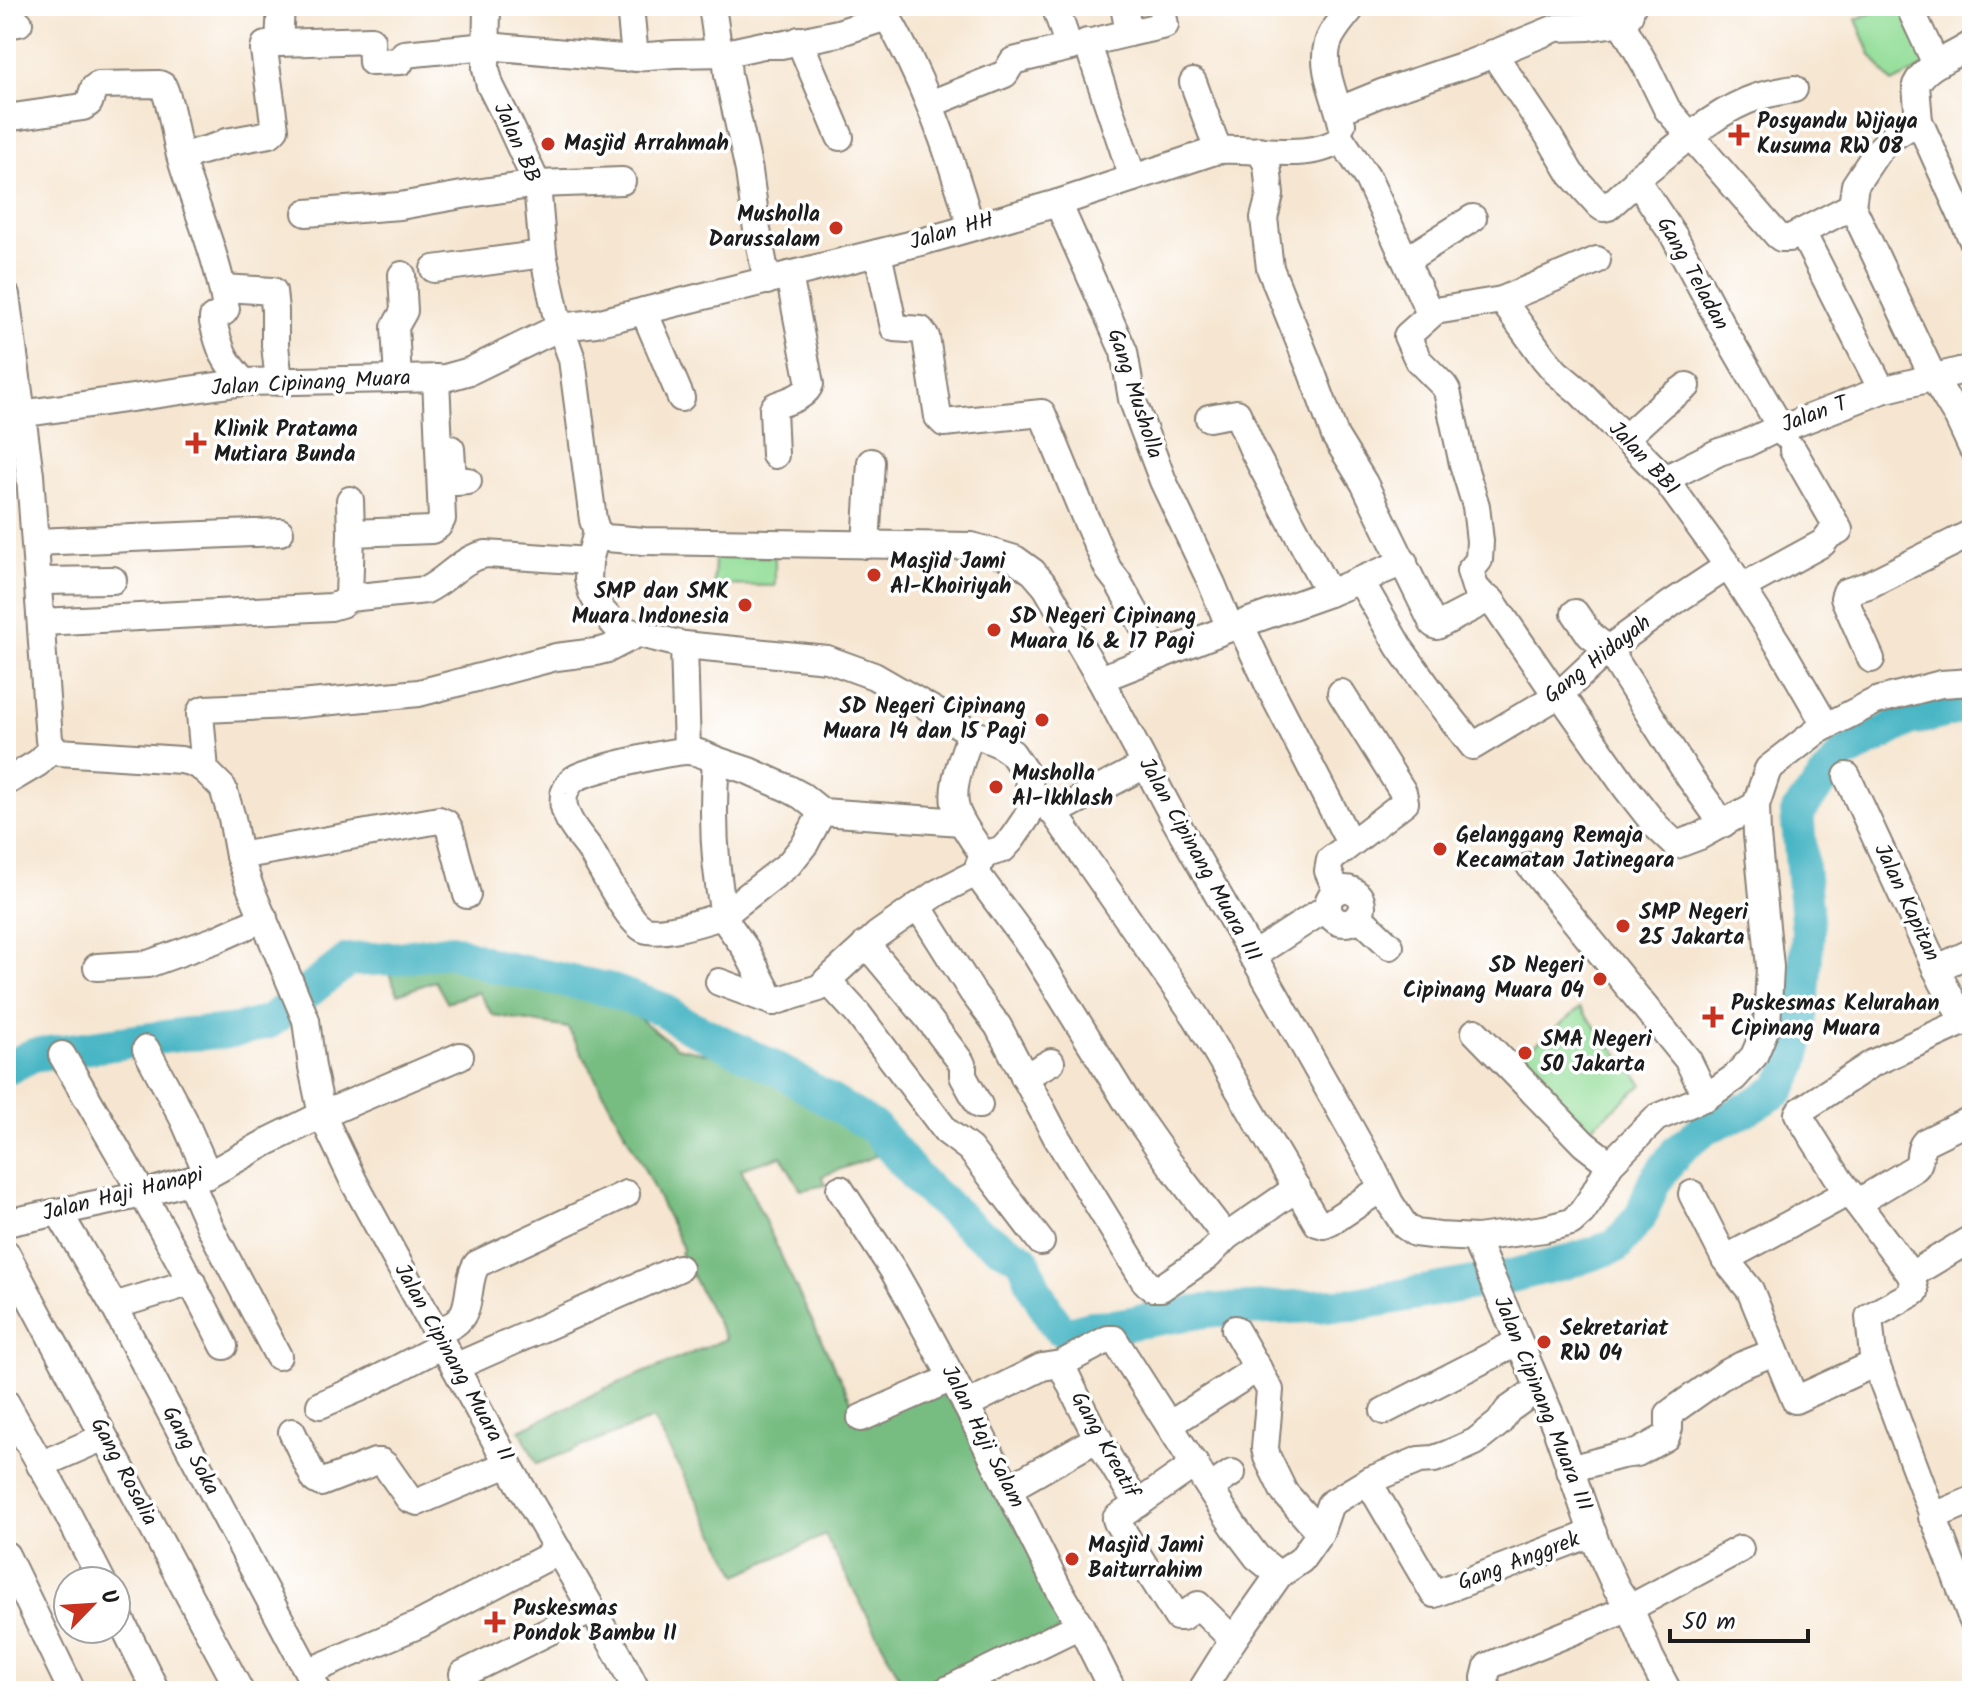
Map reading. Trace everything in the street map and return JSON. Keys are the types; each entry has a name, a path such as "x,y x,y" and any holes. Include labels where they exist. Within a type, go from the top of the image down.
{"street":[{"path":"279,43 281,6"},
{"name":"Jalan BB","path":"487,6 486,69 490,85 537,184 543,254 560,327"},
{"path":"630,6 635,58"},
{"path":"712,6 749,171 757,230 778,278 810,384 804,393 773,409 775,455"},
{"path":"1055,6 1078,45 1133,178"},
{"path":"1124,6 1129,33"},
{"path":"930,104 1005,74 1013,61 1165,25 1161,6"},
{"path":"1353,6 1329,40 1326,53 1330,83 1343,126 1341,139 1368,179 1426,305 1435,311"},
{"path":"1909,6 1936,64"},
{"path":"181,157 226,142 273,132 265,45 371,40 372,62 401,61 404,54 487,46 635,58 723,53 763,45 781,45 838,33 884,12 897,31 938,122 971,227"},
{"path":"1340,110 1556,28 1589,27 1628,14 1625,30 1667,109 1777,235 1794,236 1852,206"},
{"path":"799,40 840,137"},
{"path":"1493,53 1571,174 1603,208 1608,207 1638,177 1716,118 1759,96 1794,89"},
{"path":"1968,55 1936,64 1916,85 1919,121 1972,239"},
{"path":"1193,82 1218,150"},
{"path":"6,118 83,107 89,103 98,85 159,84 166,90 181,157 223,288 226,309 213,318 213,322 222,355 244,382"},
{"path":"1919,121 1891,138 1877,152 1855,185 1852,206 1933,377 1972,448"},
{"name":"Jalan HH","path":"560,327 596,323 878,253 1058,203 1218,150 1312,150 1333,146 1341,139"},
{"path":"1259,150 1267,164 1270,195 1264,218 1270,268 1335,436 1364,483 1433,624 1437,626 1487,600"},
{"path":"306,213 400,206 537,184 622,181"},
{"name":"Gang Teladan","path":"1637,181 1674,236 1724,330 1839,530 1829,535"},
{"name":"Gang Musholla","path":"1058,203 1124,352 1132,399 1163,481 1212,584 1350,843"},
{"path":"1406,260 1473,218"},
{"path":"1794,236 1882,390"},
{"path":"878,253 894,328 921,330 926,337 938,417 944,423 1042,413 1108,569 1160,656"},
{"path":"434,269 543,254"},
{"path":"1597,260 1502,300 1435,311 1409,333 1408,339 1418,360 1447,391 1476,506 1479,560 1470,571 1475,587 1487,600 1491,600 1627,789 1656,826 1676,845 1700,836 1756,805"},
{"path":"398,379 395,330 404,311 402,275"},
{"path":"223,288 273,291 279,382"},
{"path":"6,295 14,415 39,581 49,740 59,752 181,760 205,770 223,788 239,856 264,918 148,964 97,967"},
{"name":"Jalan BB1","path":"1502,300 1550,365 1665,479 1735,576 1826,726"},
{"path":"644,311 681,398"},
{"path":"560,327 572,359 597,532 589,561 588,579 601,610 619,629 684,645 827,659 874,676 971,732 999,744 1012,753 1027,775 1031,805 1027,817 1003,849 877,935 819,988 773,1002 719,982"},
{"name":"Jalan Cipinang Muara","path":"14,415 244,382 440,378 470,371 560,327"},
{"name":"Jalan T","path":"1665,479 1719,452 1776,429 1786,438 1882,390 1972,368"},
{"path":"440,378 453,478 456,482 468,481"},
{"path":"351,533 432,530 438,526 442,519 440,378"},
{"path":"1625,438 1687,386"},
{"path":"1209,418 1237,413 1254,452 1329,593"},
{"path":"866,545 871,462"},
{"path":"349,598 350,500"},
{"path":"35,542 280,532"},
{"name":"Jalan Cipinang Muara III","path":"597,532 606,538 644,541 972,546 1015,559 1033,572 1046,587 1100,679 1145,765 1405,1226 1415,1233 1477,1242 1556,1428 1593,1533 1668,1691"},
{"path":"1871,659 1844,595 1846,592 1868,585 1972,533"},
{"name":"Gang Hidayah","path":"1360,580 1399,647 1473,746 1558,695 1608,649 1672,603 1823,543 1829,535"},
{"path":"42,622 331,607 349,598 426,590 437,585 465,561 486,554 589,561"},
{"path":"1100,679 1404,562"},
{"path":"39,581 113,580"},
{"path":"1575,613 1590,635 1608,649 1723,824"},
{"path":"205,770 200,714 205,709 419,693 556,657 608,649 637,634"},
{"path":"684,645 687,751"},
{"path":"1477,1242 1571,1222 1591,1199 1610,1164 1656,1118 1706,1097 1734,1078 1754,1056 1767,1025 1770,967 1756,805 1768,769 1826,726 1876,701 1941,684 1972,682"},
{"path":"1341,693 1403,792 1405,802 1330,860 1328,871 1339,908 1390,946"},
{"path":"971,732 954,793 961,822 980,864 1130,1107 1226,1237"},
{"path":"6,782 38,763 53,748"},
{"path":"822,812 805,844 789,864 723,915 653,931 643,928 617,896 572,825 564,806 564,794 573,780 583,775 637,760 687,751 749,771 787,788 822,812 961,822"},
{"path":"716,760 713,829 723,915 745,948 773,1002"},
{"path":"1054,813 1145,765"},
{"name":"Jalan Kapitan","path":"1847,776 1936,969 1968,1020"},
{"path":"1031,792 1054,813 1196,1017 1319,1225 1331,1222 1382,1188"},
{"path":"239,856 439,820 446,823 450,830 467,895"},
{"path":"1530,866 1688,1060 1706,1097"},
{"path":"918,906 973,993 998,1026 1057,1138 1144,1280 1152,1288 1161,1288 1197,1264 1219,1247 1226,1237 1297,1188"},
{"path":"1255,961 1339,908"},
{"name":"Jalan Cipinang Muara II","path":"264,918 306,1020 316,1095 322,1115 354,1182 508,1464 637,1691"},
{"path":"866,944 961,1062 963,1076 979,1105"},
{"path":"1936,969 1972,952"},
{"path":"827,980 858,1014 946,1131 970,1149 1041,1242"},
{"path":"1968,1020 1873,1063 1800,1111 1799,1118 1853,1198 1911,1275 1915,1292 1869,1317 1873,1356 1972,1619"},
{"path":"1475,1032 1584,1144 1610,1164"},
{"path":"146,1049 184,1120 210,1227 278,1356"},
{"path":"62,1055 192,1282 224,1346"},
{"name":"Jalan Haji Hanapi","path":"6,1223 143,1194 199,1178 322,1115 460,1056"},
{"path":"1024,1077 1051,1062"},
{"path":"1725,1259 1915,1168 1919,1165 1920,1150 1925,1142 1972,1119"},
{"name":"Jalan Haji Salam","path":"840,1189 893,1270 952,1378 1113,1691"},
{"path":"445,1348 466,1309 473,1270 477,1264 626,1194"},
{"path":"1692,1194 1725,1259 1750,1290 1795,1400 1876,1363"},
{"name":"Gang Soka","path":"59,1213 114,1306 313,1682"},
{"path":"1911,1275 1972,1238"},
{"name":"Gang Rosalia","path":"6,1253 240,1691"},
{"path":"320,1405 445,1348 679,1268"},
{"path":"114,1306 192,1282"},
{"path":"1235,1329 1270,1390 1265,1448 1267,1457 1284,1492 1320,1533"},
{"path":"966,1405 1042,1367 1061,1364 1108,1339 1114,1339 1195,1464 1221,1481 1235,1528 1257,1557 1279,1575"},
{"path":"1384,1411 1518,1342"},
{"path":"1569,1469 1637,1453 1666,1437 1669,1414 1674,1410 1725,1374 1775,1352"},
{"name":"Gang Kreatif","path":"1061,1364 1078,1403 1138,1504 1118,1517 1117,1522 1177,1617 1182,1617 1198,1605 1233,1640"},
{"path":"1169,1425 1258,1368"},
{"path":"861,1418 952,1378"},
{"path":"1201,1691 1279,1575 1301,1560 1320,1533 1330,1504 1368,1481 1475,1442 1499,1423 1508,1410 1539,1388"},
{"path":"6,1403 94,1565"},
{"path":"292,1432 315,1480 326,1482 381,1462 409,1499 418,1502 508,1464"},
{"path":"40,1465 104,1437"},
{"path":"1008,1489 1098,1438"},
{"path":"1138,1504 1195,1464"},
{"name":"Gang Anggrek","path":"1368,1481 1434,1594 1593,1533"},
{"path":"1932,1517 1972,1500"},
{"path":"1487,1691 1485,1678 1488,1666 1630,1608 1740,1549"},
{"path":"313,1682 559,1551"},
{"path":"6,1555 72,1691"},
{"path":"463,1674 592,1610"},
{"path":"945,1691 1080,1625"},
{"path":"132,1642 156,1691"}],"green space":[{"path":"1889,6 1906,6 1932,63 1892,83 1871,55 1856,19"},
{"path":"715,555 775,557 775,586 714,585"},
{"path":"449,955 608,994 676,1047 714,1055 759,1070 861,1129 876,1156 822,1176 826,1185 801,1190 781,1156 741,1169 860,1419 951,1380 1074,1623 941,1691 907,1691 825,1535 738,1575 653,1419 537,1464 520,1430 604,1389 726,1339 680,1253 683,1249 642,1164 568,1028 493,1015 478,992 447,1002 435,981 398,994 386,967"},
{"path":"1580,1008 1643,1084 1581,1136 1518,1059"}],"waterway":[{"path":"6,1069 33,1055 186,1034 229,1032 269,1022 348,960 398,958 451,950 494,966 607,989 662,1009 681,1022 783,1072 875,1128 922,1184 976,1232 1023,1259 1035,1289 1057,1327 1069,1333 1091,1327 1205,1311 1356,1304 1507,1277 1616,1246 1641,1216 1653,1184 1677,1151 1704,1129 1779,1090 1795,1054 1808,931 1797,813 1843,755 1909,719 1972,704"}],"place":[{"name":"Posyandu Wijaya Kusuma RW 08","path":"1739,135"},
{"name":"Masjid Arrahmah","path":"548,144"},
{"name":"Musholla Darussalam","path":"836,228"},
{"name":"Klinik Pratama Mutiara Bunda","path":"196,443"},
{"name":"Masjid Jami Al-Khoiriyah","path":"874,575"},
{"name":"SMP dan SMK Muara Indonesia","path":"745,605"},
{"name":"SD Negeri Cipinang Muara 16 & 17 Pagi","path":"994,630"},
{"name":"SD Negeri Cipinang Muara 14 dan 15 Pagi","path":"1042,720"},
{"name":"Musholla Al-Ikhlash","path":"996,787"},
{"name":"Gelanggang Remaja Kecamatan Jatinegara","path":"1440,849"},
{"name":"SMP Negeri 25 Jakarta","path":"1623,926"},
{"name":"SD Negeri Cipinang Muara 04","path":"1600,979"},
{"name":"Puskesmas Kelurahan Cipinang Muara","path":"1713,1017"},
{"name":"SMA Negeri 50 Jakarta","path":"1525,1053"},
{"name":"Sekretariat RW 04","path":"1544,1342"},
{"name":"Masjid Jami Baiturrahim","path":"1072,1559"},
{"name":"Puskesmas Pondok Bambu II","path":"495,1622"}]}
